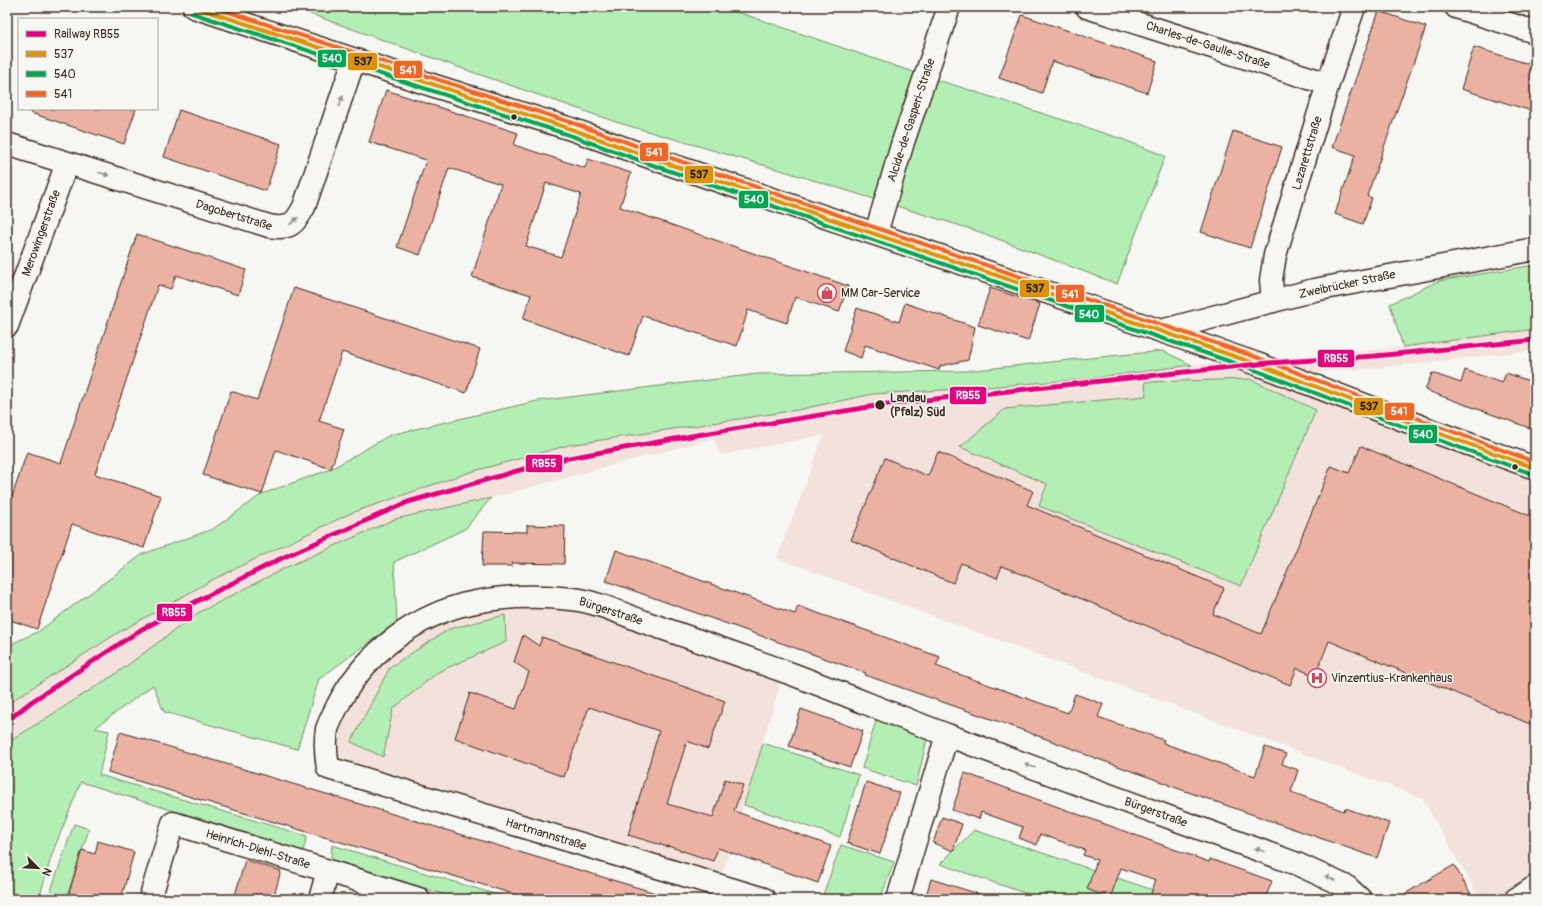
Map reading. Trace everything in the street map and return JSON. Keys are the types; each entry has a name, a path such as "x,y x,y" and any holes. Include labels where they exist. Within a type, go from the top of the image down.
{"street":[{"name":"Alcide-de-Gasperi-Straße","path":"876,233 903,142 949,7"},
{"name":"Lazarettstraße","path":"1273,301 1271,280 1275,255 1328,84 1354,7"},
{"path":"1456,7 1535,32"},
{"path":"207,9 354,60 571,129 651,158 876,233 1258,364 1535,468"},
{"name":"Charles-de-Gaulle-Straße","path":"1101,9 1328,84"},
{"name":"Dagobertstraße","path":"7,144 269,226 278,228 287,226 298,220 304,207 354,60"},
{"name":"Merowingerstraße","path":"7,326 67,163"},
{"name":"Zweibrücker Straße","path":"1161,331 1314,290 1535,249"},
{"name":"Bürgerstraße","path":"328,768 326,753 327,729 348,687 372,657 418,623 460,606 484,600 508,597 576,599 603,607 758,662 947,735 1296,864 1347,886 1360,899"},
{"path":"898,899 947,735"},
{"name":"Hartmannstraße","path":"328,768 764,899"},
{"name":"Heinrich-Diehl-Straße","path":"150,899 173,823 420,899"},
{"path":"320,899 328,871"},
{"path":"1516,899 1535,887"}],"shaded area":[{"name":"Vinzentius-Krankenhaus","path":"1535,329 1535,350 1378,368 1281,374 1535,466 1535,887 1516,899 1480,899 1422,798 777,558 824,435 720,455 714,438 491,498 395,519 114,675 7,743 7,704 116,634 212,580 351,513 467,473 569,445 797,410 874,394 1085,379 1192,365 1403,347"},
{"path":"542,597 784,672 719,885 328,768 337,707 418,623"}],"green space":[{"path":"291,7 723,7 904,69 1122,139 1165,156 1117,284 977,231 787,172 616,122"},
{"path":"1535,265 1535,329 1403,347 1390,304 1438,281"},
{"path":"1163,351 1192,365 1085,379 961,389 873,394 797,410 569,445 467,473 351,513 212,580 116,634 7,704 7,646 39,631 143,554 213,529 262,494 331,469 390,435 537,401 758,374 966,371"},
{"path":"1250,379 1316,410 1241,586 1039,506 1047,484 960,447 1005,409 1146,396 1145,382"},
{"path":"491,498 465,529 394,562 397,622 319,679 297,749 164,712 153,685 95,728 109,731 99,775 307,836 303,851 81,782 52,854 39,899 7,899 7,743 114,675 198,613 287,567 395,519"},
{"path":"505,615 506,642 438,672 393,709 383,757 351,742 390,667 449,629"},
{"path":"878,714 928,735 916,786 862,768"},
{"path":"763,743 859,775 840,837 744,805"},
{"path":"74,824 89,829 66,899 48,899"},
{"path":"974,830 1180,899 1042,899 940,864"},
{"path":"332,845 511,899 459,899 331,859"},
{"path":"841,845 894,862 880,899 836,899 823,895"}],"building":[{"path":"1379,11 1426,27 1367,196 1372,198 1363,224 1335,214 1355,155 1332,147"},
{"path":"1022,15 1157,61 1147,93 1052,61 1042,93 999,78"},
{"path":"1474,47 1535,66 1535,112 1461,89"},
{"path":"386,90 518,133 514,145 585,168 588,159 631,173 620,207 848,286 839,312 795,297 787,323 748,310 737,346 643,316 629,356 523,319 531,295 472,277 501,184 449,168 420,255 397,247 426,160 369,142","holes":["546,183 581,194 561,257 526,246"]},
{"path":"32,110 136,110 124,144 31,113"},
{"path":"179,110 281,144 266,191 164,157"},
{"path":"1233,131 1282,147 1250,248 1201,232"},
{"path":"137,234 246,270 238,295 176,275 171,289 158,285 95,474 161,496 144,548 72,524 37,629 7,619 7,512 27,452 61,463"},
{"path":"294,288 480,349 466,393 342,352 319,421 344,429 331,469 276,450 262,494 203,475 231,391 257,400"},
{"path":"990,288 1040,304 1028,341 978,325"},
{"path":"905,303 975,327 968,360 940,366 939,370 865,345 861,358 843,351 857,308 899,322"},
{"path":"1465,370 1502,383 1506,373 1535,383 1535,430 1425,390 1432,373 1461,383"},
{"path":"1361,446 1535,518 1535,726 1329,641 1315,676 1297,668 1290,685 1002,566 997,578 961,563 953,583 851,540 885,458 928,476 938,452 1033,491 1027,505 1224,588 1213,614 1261,634 1331,466 1349,473"},
{"path":"527,525 565,526 564,564 512,563 512,566 482,566 484,531 527,532"},
{"path":"616,550 795,614 798,606 940,657 936,666 1068,713 1075,694 1103,704 1098,717 1164,740 1163,743 1255,776 1265,747 1286,754 1282,764 1298,770 1291,792 1344,811 1345,808 1389,823 1377,858 1168,785 1014,727 865,675 866,673 606,581"},
{"path":"523,635 539,646 542,637 725,701 708,749 687,741 667,804 713,817 725,779 743,785 734,811 831,846 818,883 718,848 713,861 628,835 659,731 589,707 564,777 455,738 470,693 516,709 529,672 514,662"},
{"path":"801,709 863,731 850,767 789,746"},
{"path":"120,732 659,894 658,899 530,899 108,772"},
{"path":"965,773 1209,862 1210,859 1272,881 1265,899 1149,899 1156,880 1121,868 1110,898 1087,889 1097,860 1083,855 1085,850 1040,834 1037,845 1019,838 1023,827 981,812 979,819 952,810"},
{"path":"866,782 900,793 880,854 847,843"},
{"path":"942,817 962,824 953,851 933,843"},
{"path":"98,841 134,852 121,899 87,899 69,893 82,850 95,854"},
{"path":"245,860 281,871 273,899 234,899"},
{"path":"1454,865 1474,899 1396,899"},
{"path":"931,879 982,895 982,899 925,899"}],"rail line":[{"name":"RB55","path":"7,721 31,702 142,629 284,557 408,502 552,461 697,435 888,404 1268,363 1375,356 1535,340"}],"transit line":[{"name":"537","path":"194,7 571,129 666,163 1257,364 1438,433 1535,468"},
{"name":"541","path":"213,7 573,123 668,157 1259,358 1535,462"},
{"name":"540","path":"192,13 569,135 664,169 1255,370 1436,439 1533,474"}],"place":[{"name":"MM Car-Service","path":"827,293"},
{"name":"Landau (Pfalz) Süd","path":"880,405"},
{"name":"Vinzentius-Krankenhaus","path":"1317,678"}]}
